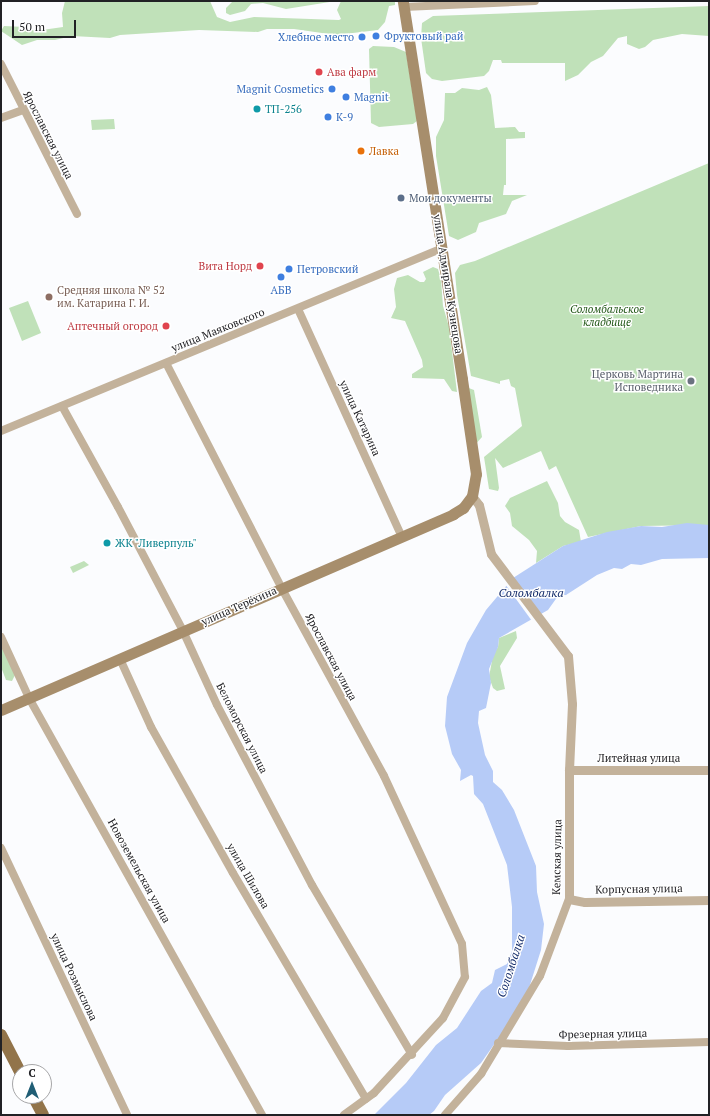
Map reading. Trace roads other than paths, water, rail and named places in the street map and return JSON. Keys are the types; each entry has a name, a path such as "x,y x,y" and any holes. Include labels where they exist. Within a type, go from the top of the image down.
{"main road":[{"name":"улица Адмирала Кузнецова","path":"403,4 476,474 472,496"},
{"name":"улица Терёхина","path":"1,710 281,587 402,537 453,514 463,508 472,496"},
{"path":"1,1035 16,1064"},
{"path":"37,1104 43,1115"}],"street":[{"path":"403,4 535,1"},
{"name":"Ярославская улица","path":"1,64 77,214"},
{"path":"1,118 23,110"},
{"name":"улица Маяковского","path":"1,431 442,248"},
{"name":"улица Катарина","path":"298,309 402,537"},
{"name":"Ярославская улица","path":"166,363 281,587 384,776 462,944 466,964 465,977 443,1018 412,1055"},
{"name":"Беломорская улица","path":"62,406 183,631 217,705 312,885 412,1055"},
{"name":"Кемская улица","path":"444,1115 481,1074 498,1043 540,976 569,899 569,770 572,704 568,656 498,564 489,548 479,505 472,496"},
{"name":"Новоземельская улица","path":"1,637 29,698 262,1115"},
{"name":"улица Шилова","path":"120,658 151,727 233,873 366,1099"},
{"name":"Литейная улица","path":"569,770 709,770"},
{"name":"улица Розмыслова","path":"1,848 127,1115"},
{"name":"Корпусная улица","path":"569,899 585,902 709,900"},
{"name":"Фрезерная улица","path":"498,1043 568,1046 709,1042"},
{"path":"344,1115 366,1099 412,1055"}],"water":[{"name":"Соломбалка","path":"687,523 709,525 709,558 662,559 641,565 631,564 622,569 614,568 597,575 566,595 558,596 548,610 499,638 498,647 489,669 491,683 486,708 479,711 478,723 485,755 493,771 493,782 502,790 514,810 536,866 537,892 544,924 541,950 529,988 500,1036 481,1063 445,1095 434,1111 429,1115 374,1115 406,1083 436,1045 457,1028 481,991 492,983 495,970 507,964 512,951 512,907 507,865 483,804 474,794 473,776 471,775 460,781 461,770 452,754 445,726 447,697 467,643 486,610 513,578 563,546 607,532 641,526 662,527"}],"place":[{"name":"Фруктовый рай","path":"376,36"},
{"name":"Хлебное место","path":"362,37"},
{"name":"Ава фарм","path":"319,72"},
{"name":"Magnit Cosmetics","path":"332,89"},
{"name":"Magnit","path":"346,97"},
{"name":"ТП-256","path":"257,109"},
{"name":"К-9","path":"328,117"},
{"name":"Лавка","path":"361,151"},
{"name":"Мои документы","path":"401,198"},
{"name":"Вита Норд","path":"260,266"},
{"name":"Петровский","path":"289,269"},
{"name":"АБВ","path":"281,277"},
{"name":"Средняя школа № 52 им. Катарина Г. И.","path":"49,297"},
{"name":"Аптечный огород","path":"166,326"},
{"name":"Церковь Мартина Исповедника","path":"691,381"},
{"name":"ЖК \"Ливерпуль\"","path":"107,543"}],"park label":[{"name":"Соломбальское кладбище","path":"607,316"}]}
